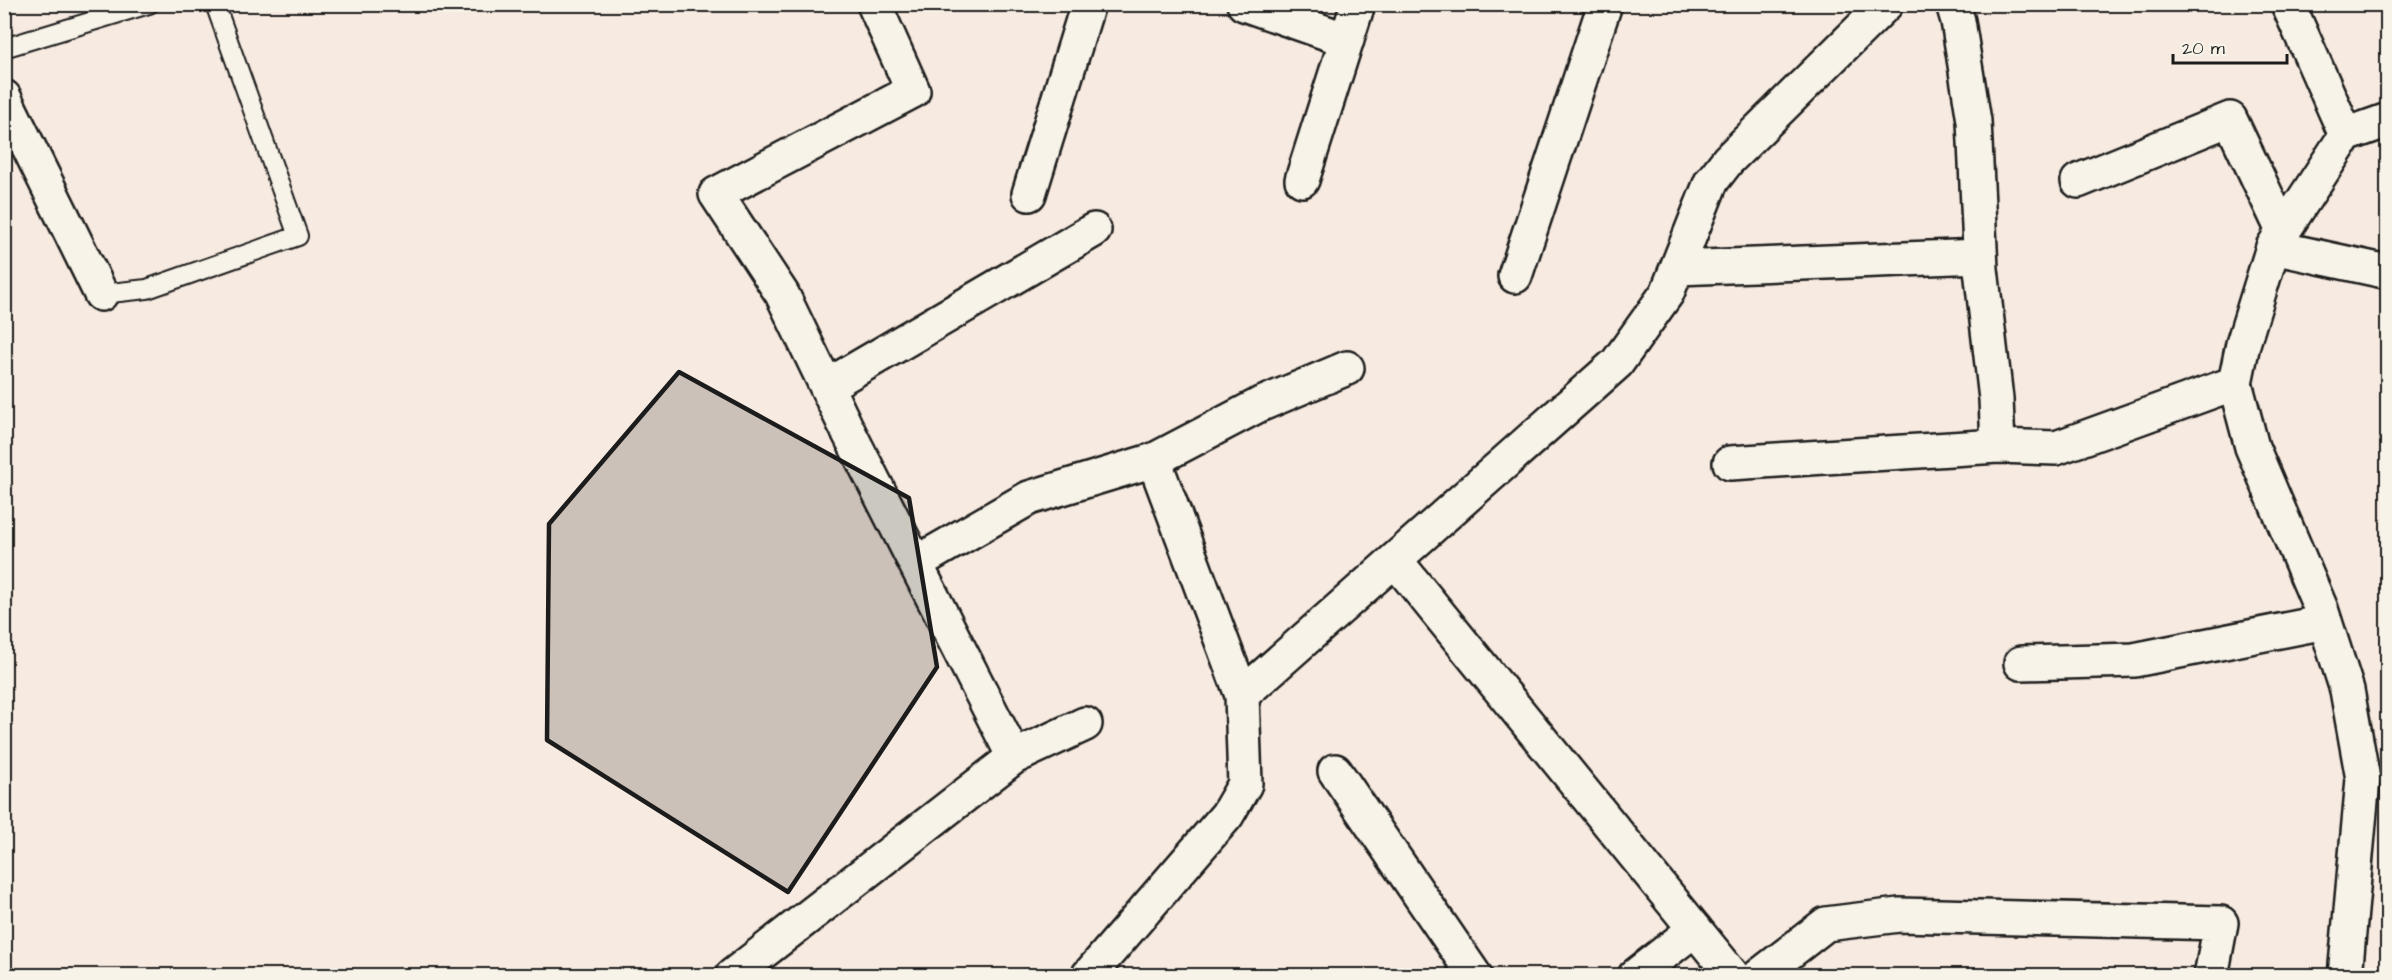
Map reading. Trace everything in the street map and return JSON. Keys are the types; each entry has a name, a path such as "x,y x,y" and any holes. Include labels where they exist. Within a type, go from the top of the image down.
{"street":[{"path":"874,4 913,91 716,194 782,294 1014,757"},
{"path":"1029,194 1088,4"},
{"path":"1244,4 1347,40"},
{"path":"1302,180 1358,4"},
{"path":"1515,276 1605,4"},
{"path":"1242,695 1617,363 1667,293 1711,182 1728,160 1886,4"},
{"path":"1953,4 1959,21 1974,121 1980,256 1996,399 1998,446"},
{"path":"2288,4 2346,135"},
{"path":"4,96 101,294"},
{"path":"2078,181 2230,119 2278,239"},
{"path":"2345,975 2375,782 2325,622 2252,447 2235,383 2246,333 2278,239 2346,135 2388,120"},
{"path":"827,386 1094,230"},
{"path":"2278,239 2388,272"},
{"path":"1677,268 1980,256"},
{"path":"916,563 1029,498 1154,460 1258,405 1347,368"},
{"path":"1731,463 1998,446 2056,448 2235,383"},
{"path":"1088,975 1227,815 1245,784 1242,695 1154,460"},
{"path":"1395,560 1733,975"},
{"path":"2021,663 2134,660 2325,622"},
{"path":"732,975 1014,757 1085,724"},
{"path":"1335,771 1475,975"},
{"path":"1759,975 1826,924 1899,915 2221,923 2211,975"},
{"path":"1635,975 1695,929"}],"lane":[{"path":"4,48 148,4"},
{"path":"101,294 147,290 298,236 215,4"}],"highlighted area":[{"path":"679,372 909,498 937,667 788,892 547,740 549,524"}]}
